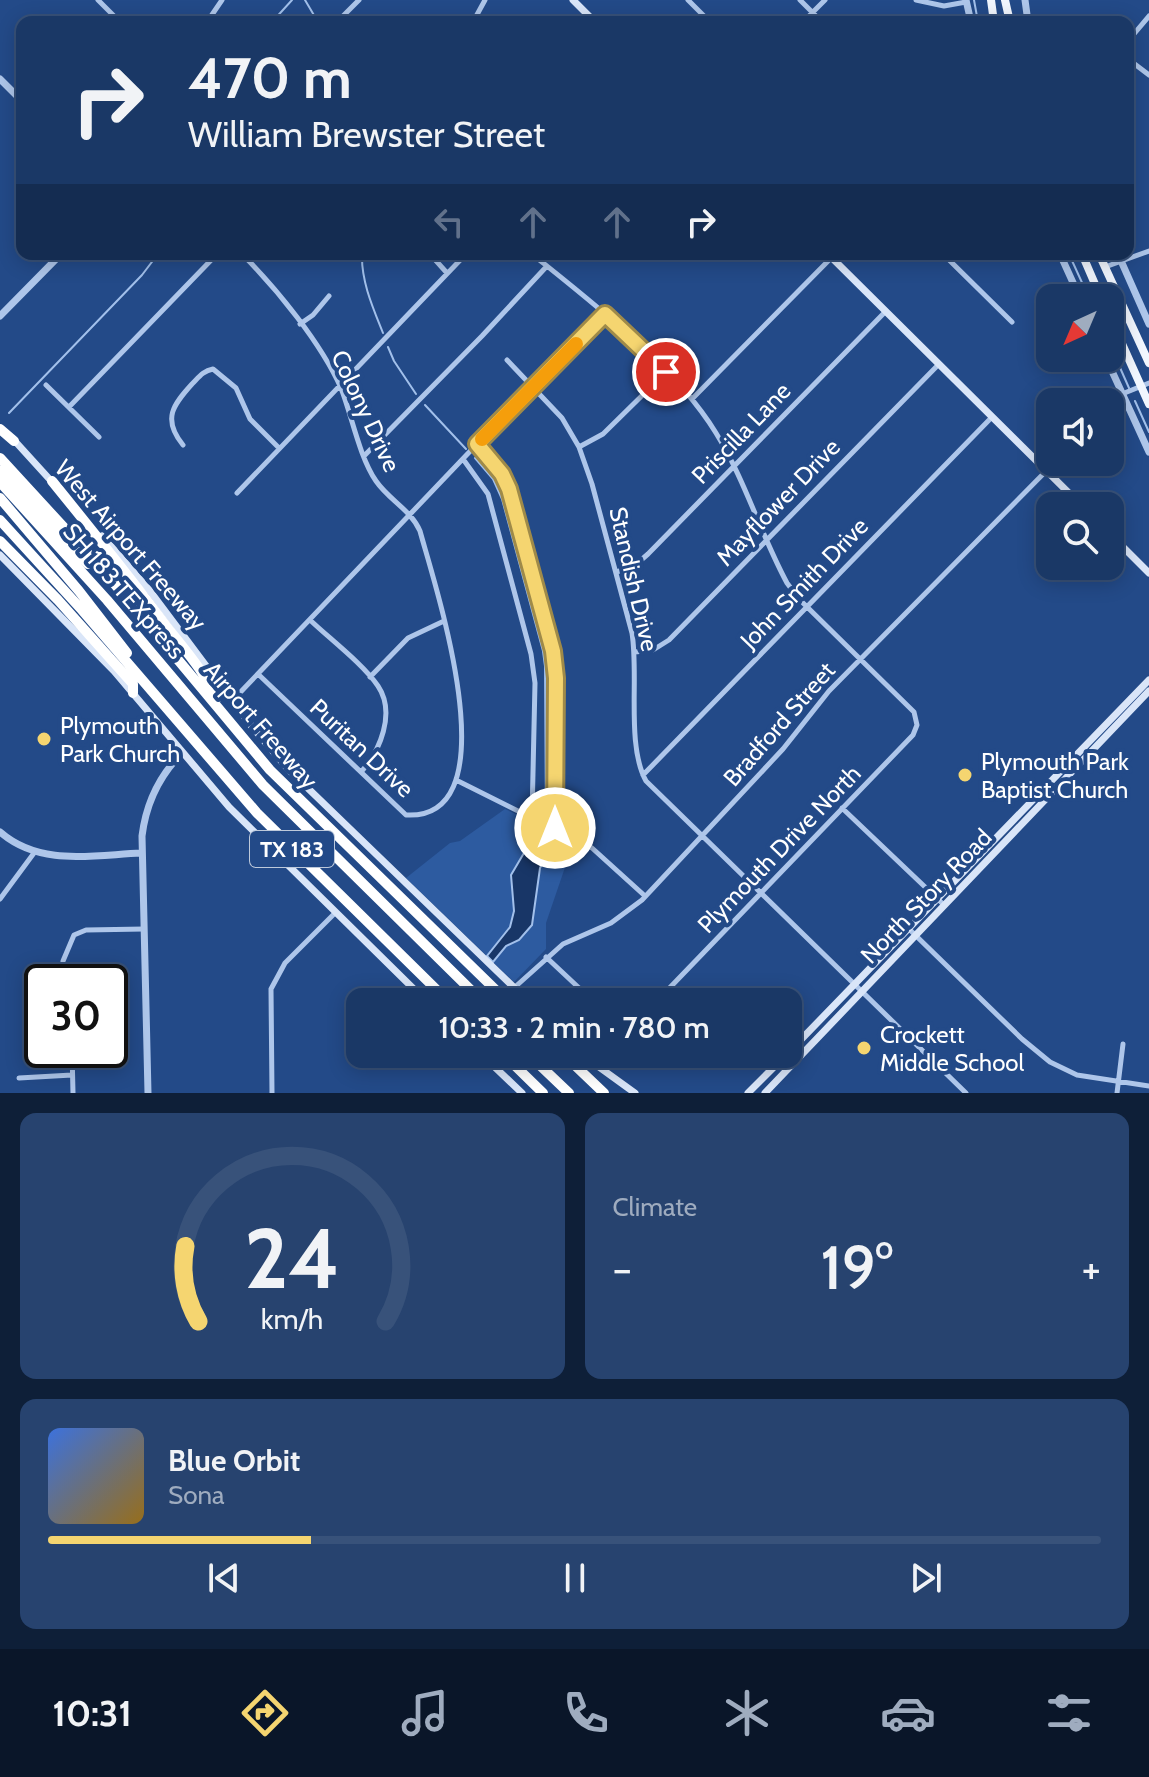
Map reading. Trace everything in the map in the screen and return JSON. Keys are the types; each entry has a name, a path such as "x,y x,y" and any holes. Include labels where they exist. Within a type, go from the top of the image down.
{"highway":[{"path":"0,428 14,441"},
{"name":"Airport Freeway","path":"0,458 152,627 270,770 494,988"},
{"path":"0,471 131,611 152,627"},
{"path":"52,481 178,641 212,688 220,708"},
{"name":"SH 183 TEXpress","path":"0,482 98,590 263,785 468,988"},
{"name":"SH 183 TEXpress","path":"0,490 112,613 260,789 459,988"},
{"path":"0,498 79,591 122,646 147,685"},
{"name":"TX 183","path":"0,520 278,835 435,988"},
{"path":"0,530 38,562"},
{"path":"0,541 133,684 133,693"},
{"path":"517,1068 543,1093"},
{"path":"543,1068 569,1093"},
{"path":"552,1068 578,1093"},
{"path":"578,1068 604,1093"}],"main road":[{"path":"573,0 586,16"},
{"path":"836,260 1036,461"},
{"path":"1085,260 1095,284"},
{"path":"1102,260 1149,363"},
{"path":"1124,344 1145,385 1149,404"},
{"name":"West Airport Freeway","path":"14,441 150,591 232,701 288,769 515,987"},
{"path":"1051,476 1068,492"},
{"path":"1124,548 1149,573"},
{"path":"0,555 91,646 229,807 413,988"},
{"name":"North Story Road","path":"802,1038 912,932 1065,773 1149,680"},
{"name":"North Story Road","path":"1065,773 1149,691"},
{"name":"North Story Road","path":"765,1093 862,992 912,932"},
{"path":"496,1068 522,1093"},
{"path":"600,1068 632,1092"},
{"name":"North Story Road","path":"748,1093 772,1068"}],"street":[{"path":"98,0 114,16"},
{"path":"107,8 114,0"},
{"path":"343,16 359,0"},
{"path":"688,0 704,16"},
{"path":"800,0 817,16"},
{"path":"809,16 825,0"},
{"path":"916,0 944,6 966,1"},
{"path":"1134,34 1149,16"},
{"path":"0,79 16,95"},
{"path":"0,316 55,260"},
{"path":"69,407 211,260"},
{"name":"Colony Drive","path":"248,260 265,277 300,324 340,385 375,481 410,515 420,531 459,687 460,764 456,780"},
{"path":"435,260 447,273"},
{"path":"237,493 460,260"},
{"path":"540,260 576,287 692,399 715,431 787,583 860,659"},
{"path":"692,399 826,260"},
{"path":"949,260 1012,322"},
{"path":"1063,260 1074,284"},
{"path":"1105,267 1115,260"},
{"path":"1120,260 1149,324"},
{"path":"365,455 547,266"},
{"path":"300,324 313,315 329,296"},
{"name":"Priscilla Lane","path":"616,572 638,563 886,311"},
{"path":"232,701 605,314"},
{"name":"Standish Drive","path":"507,360 562,418 579,447 592,484 635,652 637,753 643,775"},
{"name":"Mayflower Drive","path":"635,652 653,650 669,640 939,364"},
{"path":"183,445 172,428 173,405 202,373 210,369 232,384 250,419 279,448"},
{"path":"579,447 603,434 666,372"},
{"path":"46,385 99,437"},
{"path":"1124,393 1145,385"},
{"path":"1124,398 1149,452"},
{"name":"John Smith Drive","path":"643,775 992,417"},
{"path":"477,444 502,474 509,489 553,651 556,678 555,828"},
{"path":"463,459 488,494 531,654 535,683 532,817"},
{"name":"Bradford Street","path":"515,987 563,944 620,918 645,896 783,749 860,659 1041,476"},
{"path":"310,620 370,677 382,695 384,725 378,749 361,772"},
{"path":"370,677 408,638 444,621"},
{"name":"Plymouth Drive North","path":"670,988 913,735 917,725 915,716 860,659"},
{"name":"Puritan Drive","path":"258,674 406,815 420,814 439,805 448,797 456,780"},
{"path":"148,1093 141,853 143,823 153,793 182,753"},
{"path":"643,775 701,836 966,1093"},
{"path":"456,780 598,851 645,896"},
{"path":"842,808 941,902"},
{"path":"0,832 21,848 53,857 141,853"},
{"path":"0,899 34,853"},
{"path":"272,1093 271,989 285,963 335,913"},
{"path":"63,964 74,935 86,930 144,929"},
{"path":"912,932 1022,1039 1050,1062 1077,1075 1149,1086"},
{"path":"546,957 579,988"},
{"path":"1117,1093 1123,1044"},
{"path":"72,1068 73,1093"},
{"path":"19,1078 72,1075"}],"shaded area":[{"path":"505,809 574,841 546,923 546,949 514,982 406,878 450,843 460,841"},
{"path":"531,841 549,849 540,868 532,925 519,940 506,946 493,962 487,956 510,927 514,911 511,875"}],"waterway":[{"path":"277,16 292,0"},
{"path":"305,0 314,16"},
{"path":"974,0 977,16"},
{"path":"9,413 153,260"},
{"path":"362,260 366,284 383,333"},
{"path":"1072,260 1083,284"},
{"path":"388,347 416,394"},
{"path":"1122,372 1129,388"},
{"path":"1135,401 1149,432"},
{"path":"425,405 466,449"},
{"path":"475,458 493,479 502,499 543,651 546,817"},
{"path":"539,845 545,832"}],"slow traffic":[{"path":"482,439 576,344"}],"place":[{"name":"Plymouth Park Church","path":"44,739"},
{"name":"Plymouth Park Baptist Church","path":"965,775"},
{"name":"Crockett Middle School","path":"864,1048"}],"route":[{"path":"555,828 556,678 553,651 509,489 502,474 477,444 605,314 666,372"}]}
